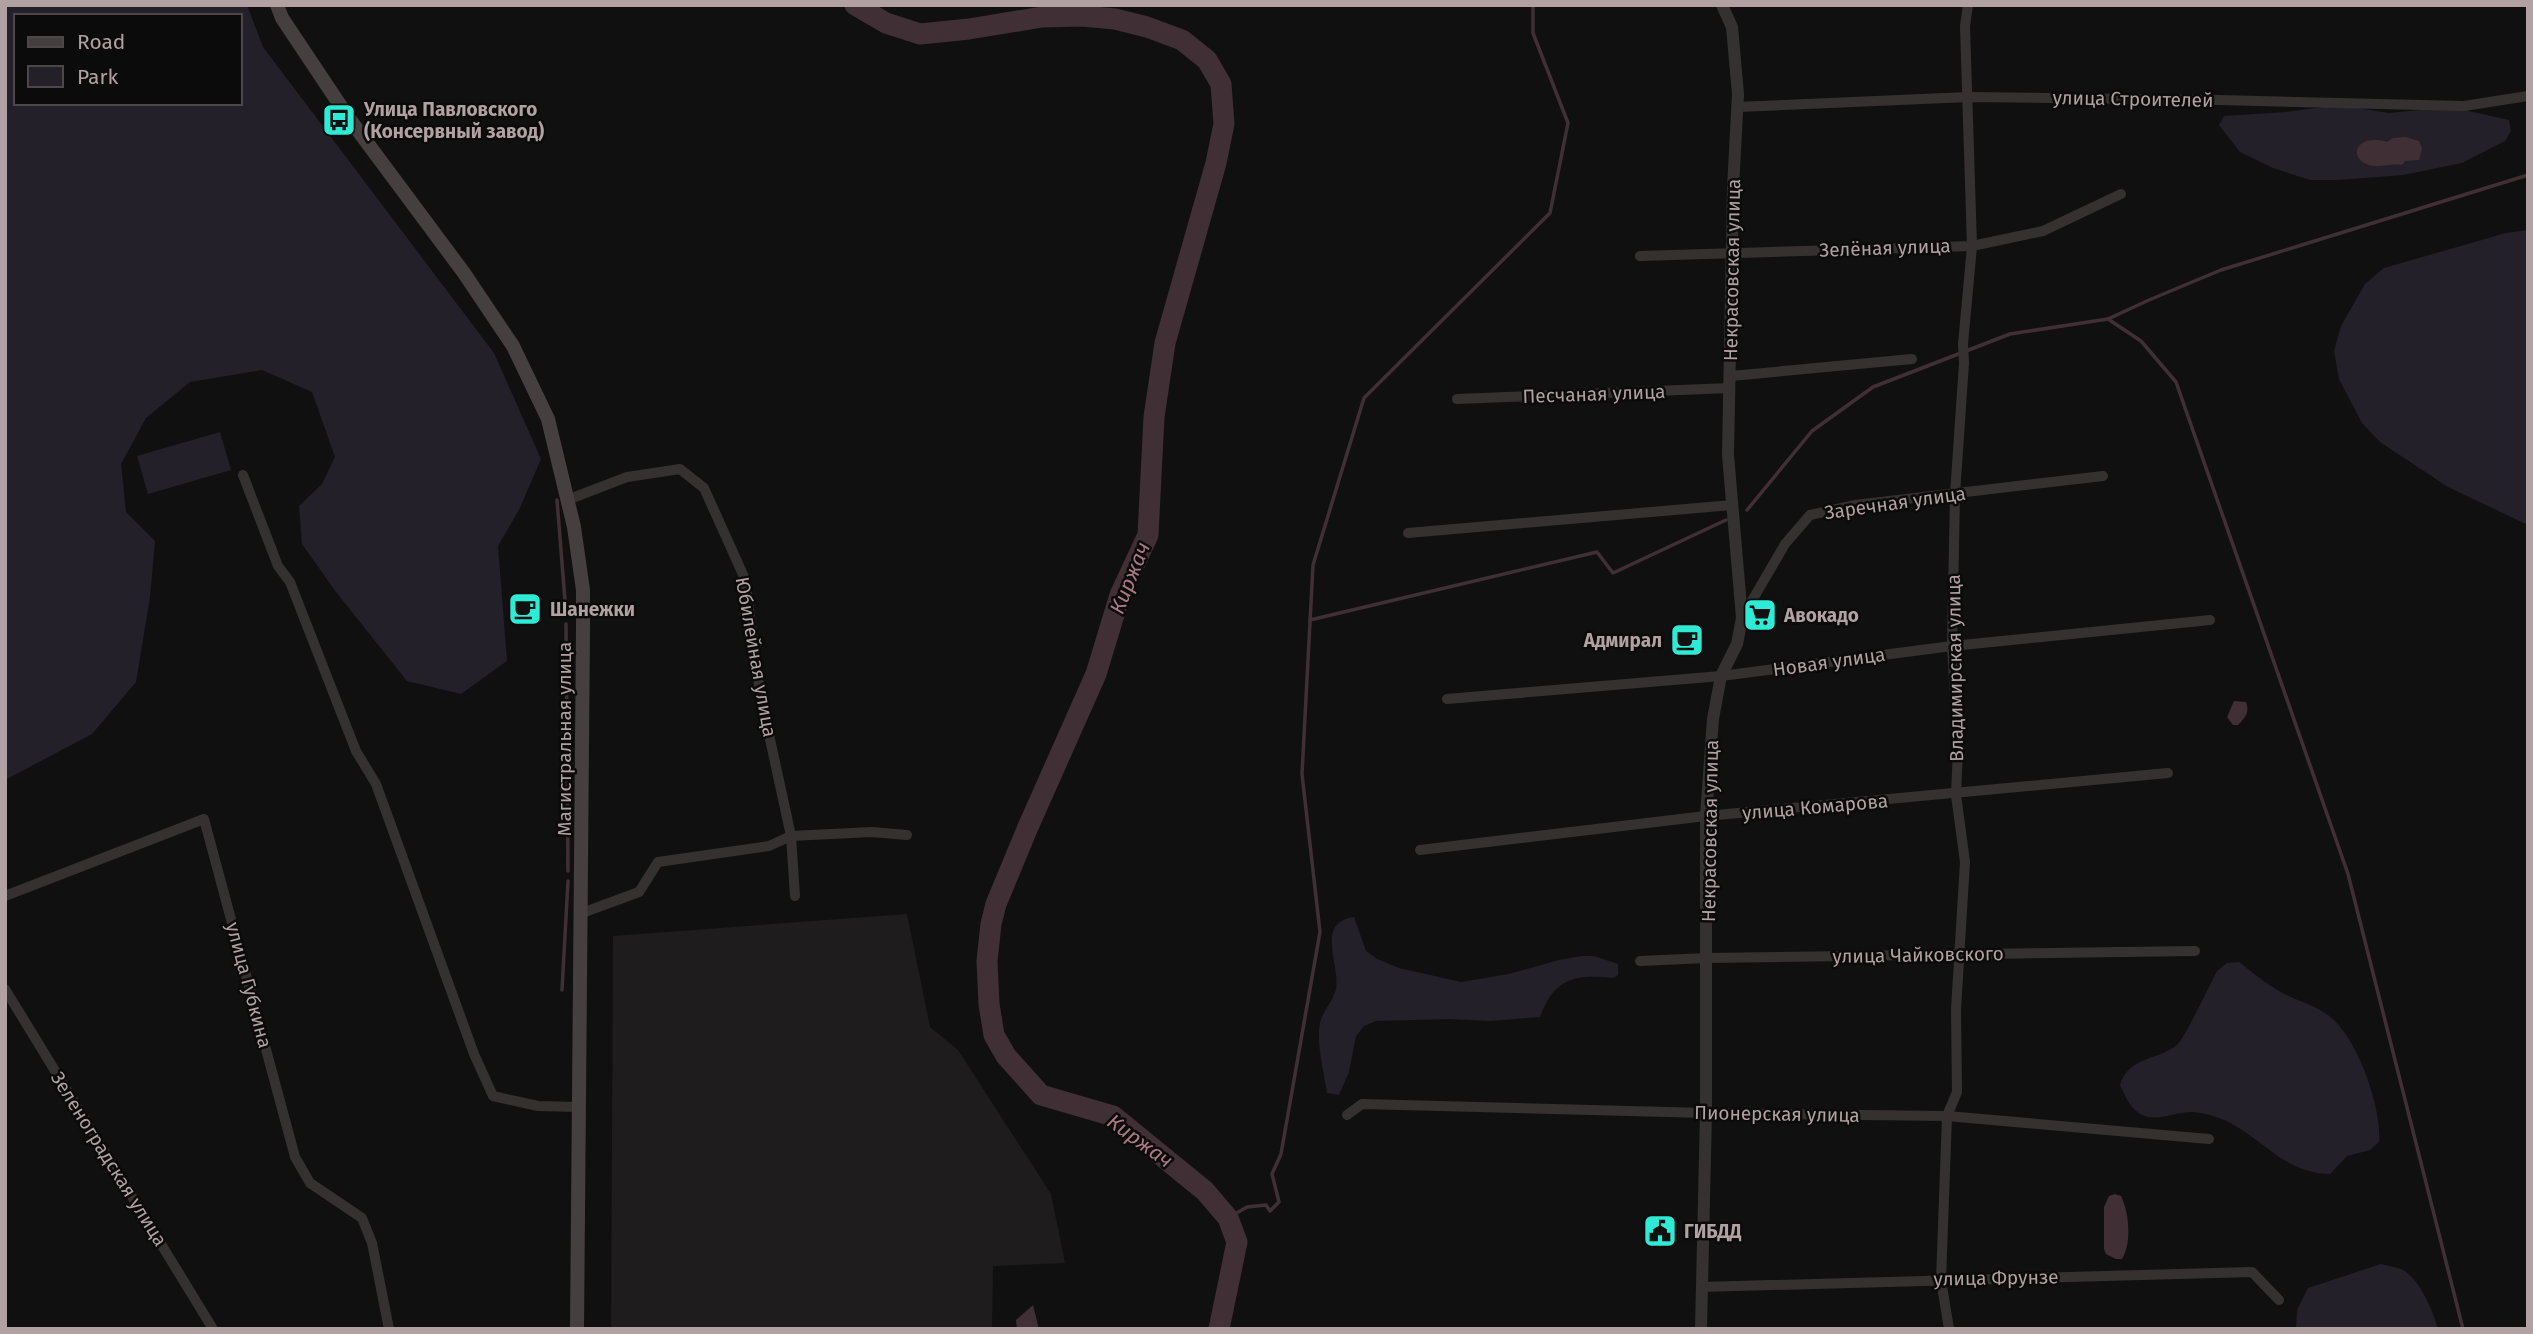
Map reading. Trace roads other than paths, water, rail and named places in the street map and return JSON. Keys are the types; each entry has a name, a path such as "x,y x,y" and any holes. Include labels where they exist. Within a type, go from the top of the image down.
{"main road":[{"name":"Магистральная улица","path":"277,5 282,18 348,117 464,273 513,346 548,418 574,527 583,590 577,1329"}],"street":[{"name":"Некрасовская улица","path":"1701,1329 1706,1114 1706,816 1713,719 1721,676 1737,645 1742,618 1728,455 1737,107 1732,27 1722,5"},
{"name":"Владимирская улица","path":"1949,1329 1941,1280 1947,1116 1957,1092 1956,1009 1965,862 1956,795 1958,750 1952,646 1955,494 1963,344 1972,246 1965,26 1968,5"},
{"name":"улица Строителей","path":"1737,107 1968,97 2464,106 2528,96"},
{"name":"Зелёная улица","path":"1640,257 1972,246 2043,231 2120,194"},
{"name":"Песчаная улица","path":"1457,399 1731,382 1912,359"},
{"name":"Юбилейная улица","path":"567,500 627,477 680,469 704,488 745,579 760,693 791,836 795,896"},
{"path":"243,475 278,566 290,582 356,751 376,784 474,1054 493,1096 538,1106 578,1107"},
{"name":"Заречная улица","path":"1742,618 1785,544 1810,516 1855,505 2102,476"},
{"path":"1408,533 1732,505"},
{"name":"Новая улица","path":"1447,699 1721,676 1952,646 2210,620"},
{"name":"улица Комарова","path":"1420,850 1706,816 1956,795 2168,773"},
{"name":"улица Губкина","path":"5,896 204,819 295,1157 310,1183 362,1218 372,1243 388,1329"},
{"path":"582,913 639,891 658,862 769,846 791,836 872,832 907,835"},
{"name":"улица Чайковского","path":"1640,961 2196,951"},
{"name":"Зеленоградская улица","path":"5,989 213,1329"},
{"name":"Пионерская улица","path":"1347,1115 1362,1104 1706,1114 1947,1116 2209,1139"},
{"name":"улица Фрунзе","path":"1701,1287 2252,1272 2279,1300"}],"waterway":[{"name":"Киржач","path":"855,5 886,23 920,34 1042,17 1115,19 1182,40 1207,60 1221,84 1224,124 1216,163 1165,343 1154,417 1148,535 1120,595 1096,674 996,904 987,961 994,1035 1006,1056 1041,1095 1113,1116 1205,1191 1228,1218 1237,1242 1219,1329"},
{"path":"1228,1218 1247,1207 1266,1205 1270,1211 1279,1202 1272,1174 1281,1154 1320,932 1302,774 1313,565 1364,398 1550,213 1568,123 1533,33 1533,5"},
{"path":"1747,510 1812,431 1873,387 2010,334 2108,319 2221,270 2528,175"},
{"path":"2108,319 2141,341 2176,382 2348,874 2463,1329"},
{"path":"557,500 566,613"},
{"path":"1310,620 1597,552 1613,573 1726,520"},
{"path":"566,624 568,871"},
{"path":"562,990 568,881"}],"place":[{"name":"Улица Павловского (Консервный завод)","path":"339,120"},
{"name":"Шанежки","path":"525,609"},
{"name":"Авокадо","path":"1760,615"},
{"name":"Адмирал","path":"1687,640"},
{"name":"ГИБДД","path":"1660,1231"}]}
